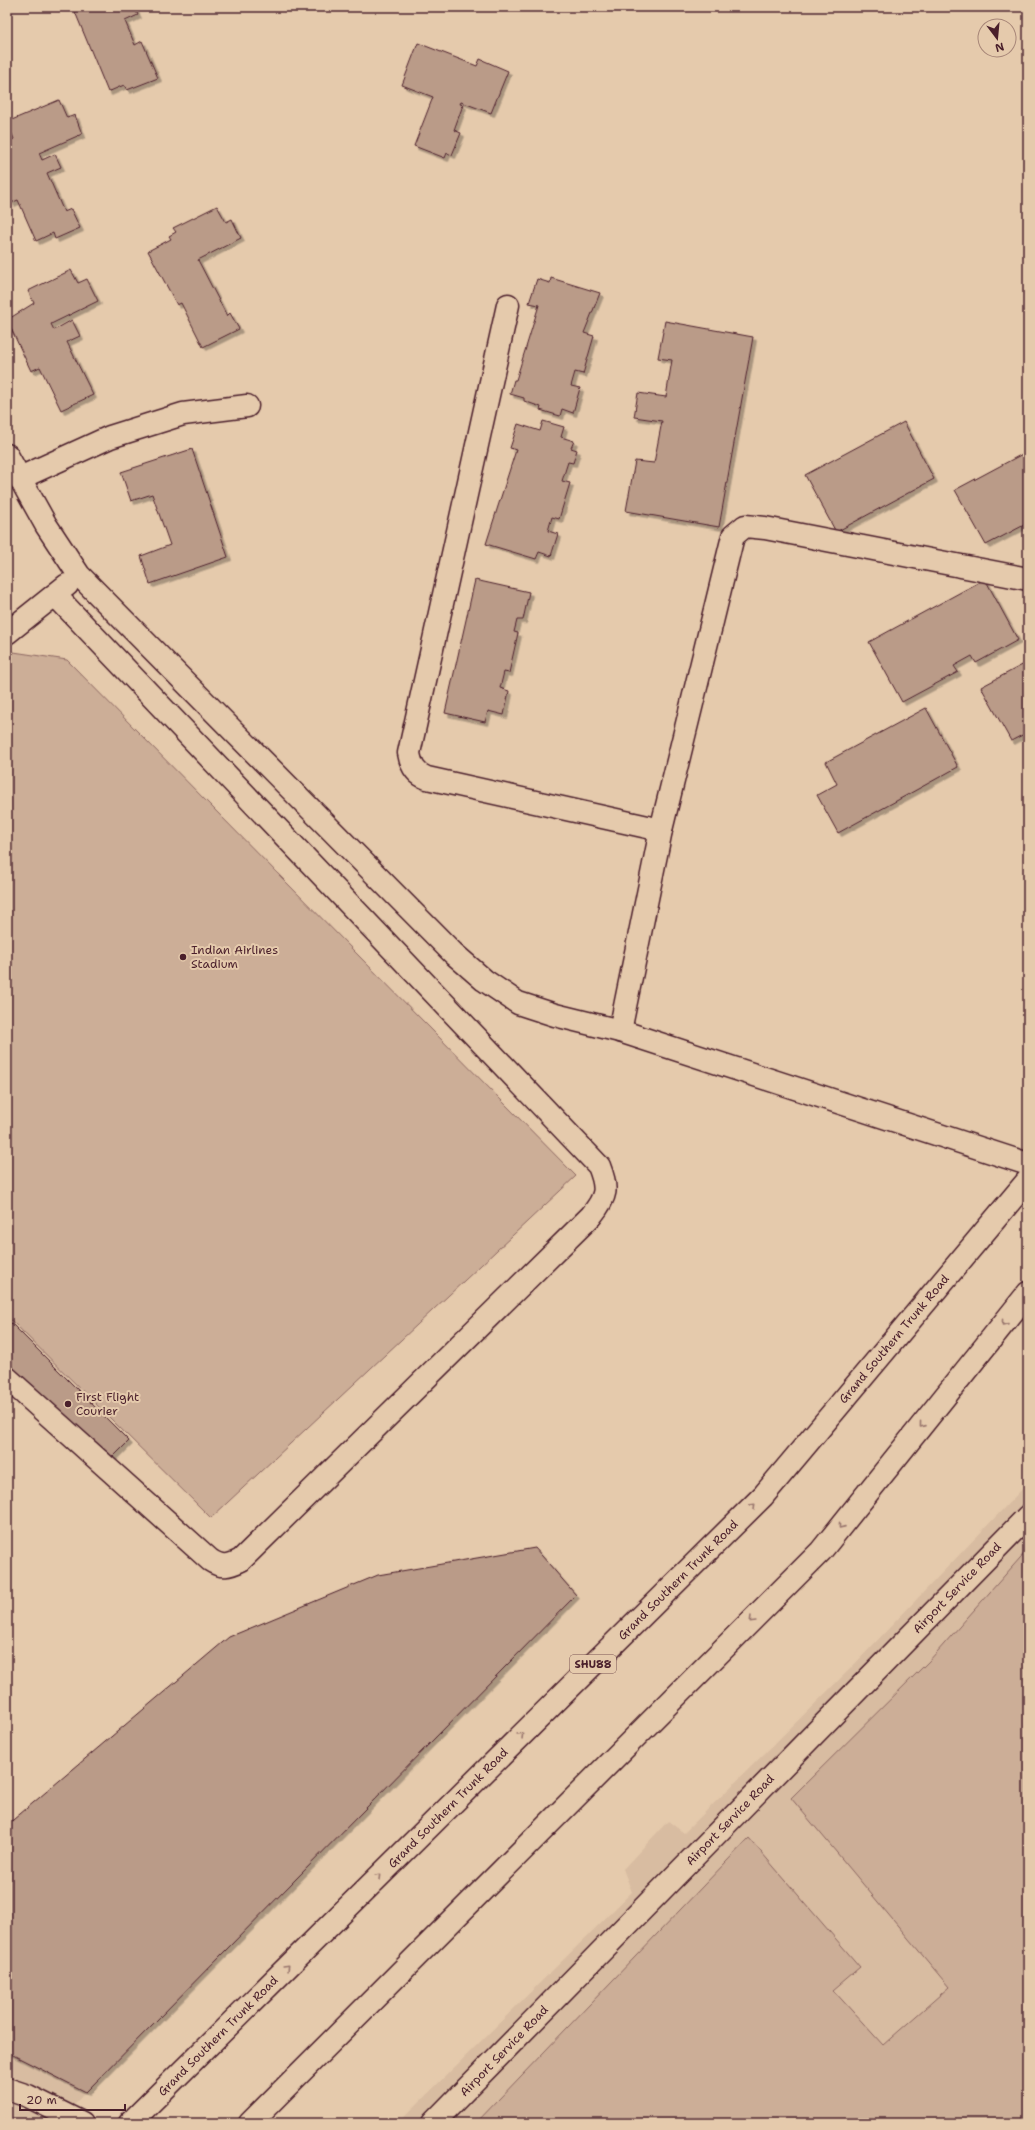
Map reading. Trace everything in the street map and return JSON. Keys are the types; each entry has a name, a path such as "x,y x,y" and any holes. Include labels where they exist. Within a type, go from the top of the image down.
{"main road":[{"path":"508,304 409,753 411,765 419,775 427,778 661,830"},
{"path":"20,478 110,437 183,414 247,406"},
{"path":"7,454 46,525 78,575 453,953 484,980 518,1003 555,1015 620,1031 1028,1164"},
{"path":"620,1031 661,830 733,536 745,526 1028,579"},
{"path":"7,633 78,575"},
{"path":"7,1378 210,1560 218,1566 230,1566 241,1560 591,1216 602,1203 606,1184 599,1166 55,595"},
{"name":"Grand Southern Trunk Road","path":"130,2123 763,1496 1028,1180"},
{"path":"250,2123 821,1551 1028,1293"},
{"name":"Airport Service Road","path":"433,2123 1028,1516"},
{"path":"7,2089 28,2096 82,2123"}],"shaded area":[{"name":"Indian Airlines Stadium","path":"7,651 67,660 576,1176 211,1518 7,1316"},
{"path":"1028,1483 1028,2123 398,2123 632,1892 623,1869 668,1821 684,1833 849,1670"},
{"path":"1028,1549 1028,2123 476,2123 749,1838 860,1967 833,1990 883,2045 949,1987 791,1798 929,1661"},
{"path":"7,2052 86,2092 56,2123 7,2123"}],"building":[{"path":"73,7 134,7 138,15 125,21 135,45 142,41 158,78 127,90 124,85 108,92"},
{"path":"418,43 477,66 480,59 508,71 491,113 461,102 460,104 463,105 454,130 461,133 452,155 447,153 445,158 414,146 433,97 402,85"},
{"path":"59,100 67,118 75,115 82,134 39,153 42,160 55,154 61,167 47,173 64,212 71,209 80,228 55,239 53,233 36,241 18,200 11,203 7,193 7,142 14,139 7,122"},
{"path":"217,206 226,222 232,219 241,238 198,260 227,316 230,313 239,329 203,347 181,303 177,305 148,251 171,239 169,236 176,232 173,228"},
{"path":"71,270 78,283 87,279 98,301 51,324 54,330 72,320 80,336 67,342 93,395 61,410 40,367 31,371 7,320 34,303 28,291"},
{"path":"551,278 600,293 584,333 594,336 583,374 575,372 571,386 580,388 573,413 562,409 560,416 540,410 541,407 524,401 524,398 510,394 514,380 516,380 539,305 529,303 537,279 550,283"},
{"path":"665,321 753,337 719,527 626,511 635,461 654,463 662,421 634,417 638,393 666,397 672,360 658,358"},
{"path":"543,421 564,427 561,437 574,441 571,448 577,450 573,463 568,462 562,481 570,483 559,519 552,517 548,531 558,534 551,556 539,552 536,559 486,544 516,450 510,448 518,424 540,431"},
{"path":"904,422 934,479 836,532 805,475"},
{"path":"192,449 228,557 150,584 141,556 170,545 152,494 131,501 121,472"},
{"path":"1028,451 1028,523 986,545 955,490"},
{"path":"985,579 1018,640 976,663 972,656 954,666 958,672 902,702 869,642"},
{"path":"475,580 529,592 523,620 517,620 514,632 518,633 509,673 504,672 500,688 509,691 504,715 488,711 485,722 445,713"},
{"path":"1028,662 1028,732 1011,741 981,687"},
{"path":"926,708 958,767 838,833 817,795 837,784 826,762"},
{"name":"First Flight Courier","path":"7,1319 129,1441 105,1465 7,1366"},
{"path":"535,1548 576,1595 86,2092 7,2052 7,1825 229,1637 378,1575"}],"place":[{"name":"Indian Airlines Stadium","path":"183,957"},
{"name":"First Flight Courier","path":"68,1404"}]}
